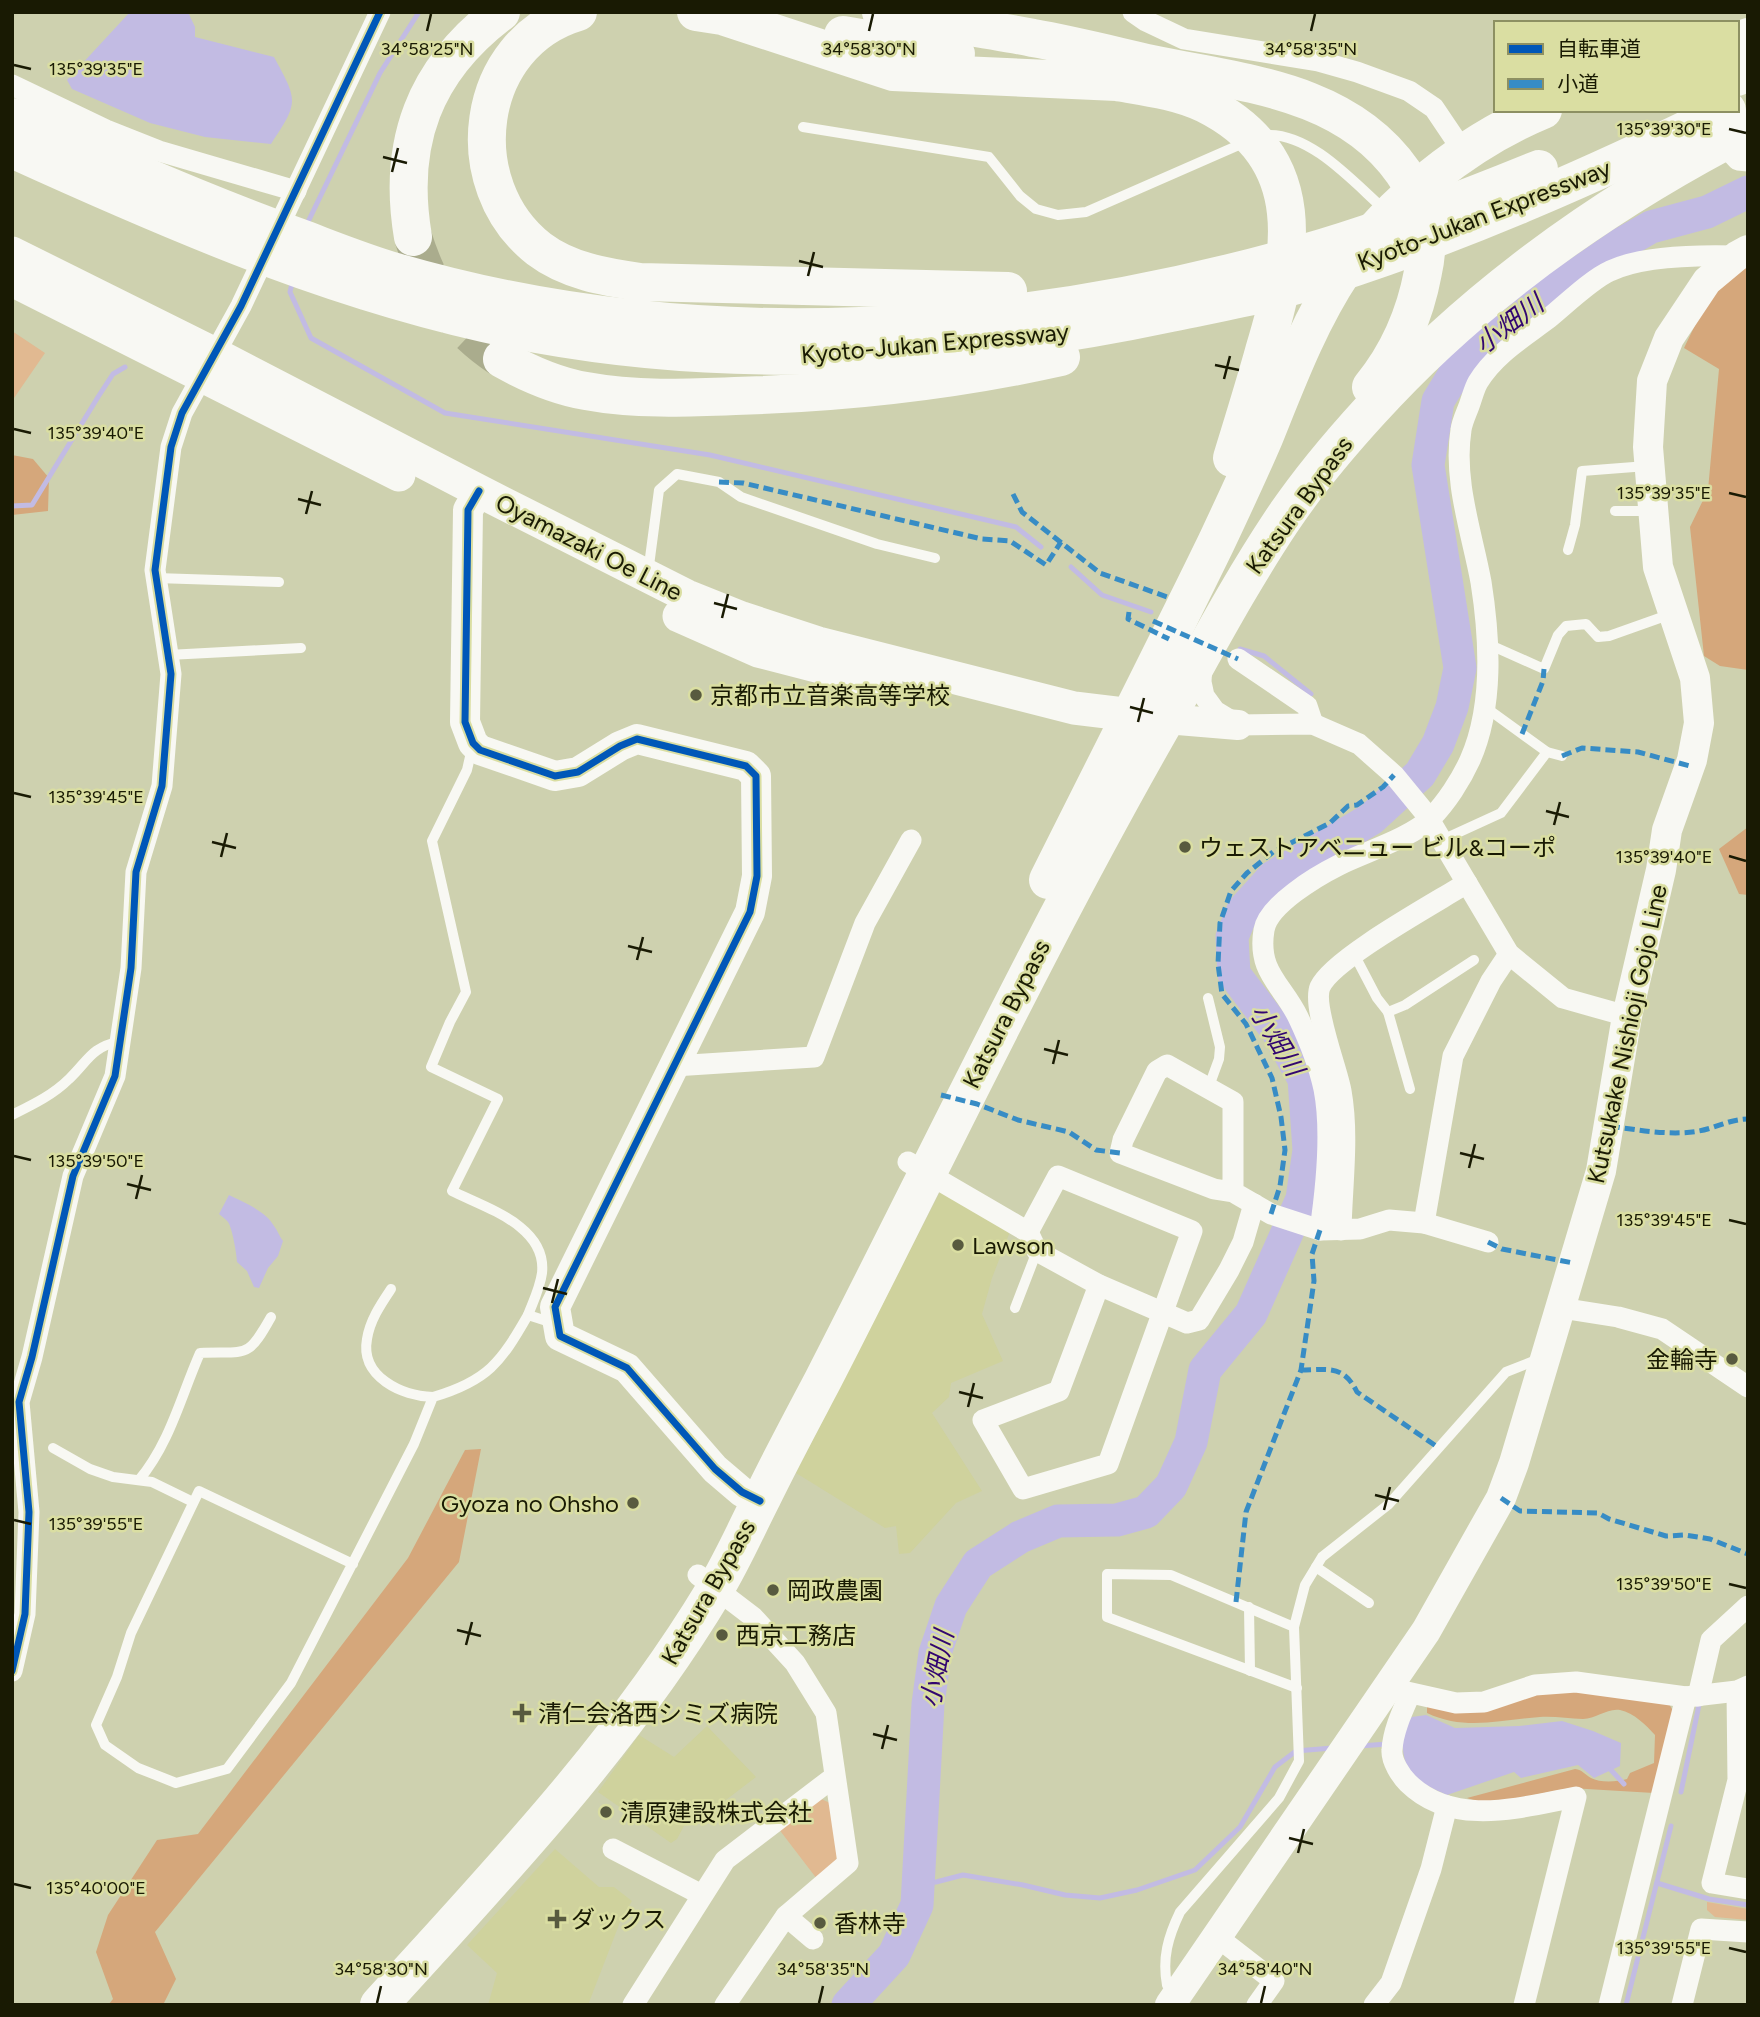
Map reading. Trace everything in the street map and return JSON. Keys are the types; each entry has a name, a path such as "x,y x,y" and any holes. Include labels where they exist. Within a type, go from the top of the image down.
{"highway":[{"path":"413,237 408,196 410,153 426,99 441,72 459,49 501,12"},
{"path":"578,12 550,25 529,40 512,58 499,81 486,135 487,162 494,188 505,210 521,232 561,263 610,278 679,284 996,291 1058,288 1119,280 1199,304"},
{"path":"881,12 1032,37 1281,90 1338,114 1362,129 1395,160 1418,198 1428,236 1427,256 1413,312 1389,365 1282,500 1218,587"},
{"path":"982,12 1156,65"},
{"path":"709,14 893,72 1117,82 1179,95 1203,103 1246,132 1268,161 1278,183 1287,216 1289,239 1280,294 1218,587"},
{"name":"Kyoto-Jukan Expressway","path":"1199,304 1324,248 1467,211 1736,124 1748,100"},
{"path":"1141,720 1218,587 1263,492 1318,363 1354,300 1391,257 1421,235 1448,220 1736,124 1748,106"},
{"name":"Katsura Bypass","path":"379,2005 510,1861 592,1764 646,1694 751,1497 1141,720 1220,657 1218,587 1244,483 1301,349 1325,300 1344,270 1390,214 1427,181 1465,154 1539,112"},
{"name":"Kyoto-Jukan Expressway","path":"12,149 320,261 387,298 537,334 706,354 806,356 946,347 1081,331 1328,276 1467,211 1547,165 1664,112"},
{"name":"Kyoto-Jukan Expressway","path":"12,117 241,232"},
{"name":"Katsura Bypass","path":"1218,587 1284,518 1327,461 1371,410 1458,324 1555,246 1666,174 1736,124"},
{"path":"502,359 528,374 586,391 656,397 780,395 869,388 968,375 1079,353 1199,304"},
{"name":"Katsura Bypass","path":"351,2005 503,1838 608,1712 650,1652 707,1581"}],"main road":[{"name":"Oyamazaki Oe Line","path":"12,253 209,365 473,501 683,618 758,651 1069,727 1107,732 1141,720"},
{"name":"Kutsukake Nishioji Gojo Line","path":"1180,2001 1216,1936 1398,1690 1426,1630 1501,1497 1514,1463 1601,1171 1627,1016 1661,870 1667,830 1692,760 1699,723 1695,678 1658,567 1648,447 1652,381 1669,338 1707,281 1742,253"},
{"name":"Oyamazaki Oe Line","path":"12,280 209,365"},
{"name":"Oyamazaki Oe Line","path":"473,501 720,609 818,643 1074,708 1141,720"},
{"path":"473,501 465,722 473,743 488,754 555,776 578,772 620,746 638,740 746,766 756,776 757,876 750,912 555,1307 560,1336 627,1368 715,1469 751,1497"},
{"path":"1141,720 1238,725"}],"street":[{"path":"12,1671 25,1615 29,1512 19,1402 22,1356 72,1175 115,1076 131,968 136,872 162,786 171,674 155,570 170,447 182,414 296,191 380,12"},
{"path":"1133,12 1146,22 1184,39 1318,61 1409,91 1434,108 1465,154"},
{"path":"12,85 106,130 159,151 296,191"},
{"path":"1324,1229 1327,1138 1324,1090 1297,1015 1279,990 1262,957 1264,926 1278,905 1303,887 1339,865 1376,850 1427,817 1452,790 1469,762 1485,707 1488,644 1481,585 1460,482 1461,429 1478,382 1507,349 1610,271 1647,261 1742,253"},
{"path":"1313,724 1307,706 1220,657 1201,682 1205,696 1215,711 1238,725 1313,724 1359,744 1394,775 1427,817 1509,954 1563,998 1627,1016"},
{"path":"674,1066 814,1057 865,923 911,840"},
{"path":"1324,1229 1344,1128 1341,1092 1319,1006 1319,989 1329,973 1354,954 1467,883"},
{"path":"1424,1223 1453,1056 1491,981 1509,954"},
{"path":"1233,1192 1233,1102 1167,1065 1157,1071 1123,1140 1120,1153 1214,1189 1233,1192 1262,1209 1324,1229 1360,1229 1389,1220 1424,1223 1488,1242"},
{"path":"918,1168 1028,1232 1037,1251 1099,1285 1188,1323 1199,1320 1262,1209"},
{"path":"1028,1232 1058,1176 1192,1231 1108,1464 1023,1489 983,1420 1059,1391 1099,1285"},
{"path":"1561,1308 1618,1317 1662,1329 1748,1387"},
{"path":"707,1581 753,1617 801,1673 825,1713 848,1863 786,1916 725,2005"},
{"path":"1609,2005 1692,1696 1711,1640 1748,1606"},
{"path":"1524,2005 1576,1797 1497,1812 1447,1806 1428,1799 1401,1777 1391,1753 1398,1721 1398,1690 1456,1703 1484,1702 1535,1685 1576,1682 1692,1696 1743,1689 1738,1780 1712,1883 1748,1889"},
{"path":"633,2005 724,1860 834,1777"},
{"path":"1374,2005 1391,1983 1431,1869 1447,1806"},
{"path":"613,1849 702,1895"},
{"path":"786,1916 813,1939"},
{"path":"1682,2005 1701,1929 1748,1932"},
{"path":"1216,1936 1274,1980 1257,2005"}],"lane":[{"path":"803,127 989,157 1020,196 1036,209 1058,215 1086,212 1239,145"},
{"path":"1268,135 1293,138 1319,153 1390,214"},
{"path":"1567,550 1582,471 1650,466"},
{"path":"648,576 659,490 677,474 719,482 741,497 877,544 935,558"},
{"path":"1615,511 1654,511"},
{"path":"156,579 279,582"},
{"path":"1488,644 1544,668 1558,635 1566,626 1586,624 1598,637 1609,636 1674,613"},
{"path":"168,655 301,648"},
{"path":"1485,707 1547,752 1562,756"},
{"path":"391,1289 369,1328 366,1342 368,1357 379,1377 389,1384 411,1394 433,1397 470,1384 487,1373 511,1344 528,1315 542,1273 542,1259 531,1235 495,1212 452,1191 498,1099 431,1067 466,992 432,841 467,771 473,743"},
{"path":"1442,840 1501,813 1547,752"},
{"path":"1354,954 1377,998 1388,1012 1410,1089"},
{"path":"1388,1012 1405,1005 1474,960"},
{"path":"1208,998 1220,1047 1219,1059 1208,1088"},
{"path":"12,1115 35,1104 68,1081 87,1058 103,1045 120,1041"},
{"path":"1015,1308 1037,1251"},
{"path":"528,1315 559,1325"},
{"path":"139,1480 160,1451 200,1353 248,1351 256,1344 271,1317"},
{"path":"1180,2001 1167,1985 1164,1956 1172,1928 1180,1912 1279,1798 1299,1761 1294,1627 1305,1586 1322,1557 1389,1504 1506,1372 1545,1357"},
{"path":"353,1564 199,1491 131,1633 117,1677 96,1725 105,1745 138,1768 176,1783 227,1769 291,1683 353,1564 414,1444 433,1397"},
{"path":"53,1448 90,1469 113,1477 152,1482 193,1502"},
{"path":"1316,1567 1369,1603"},
{"path":"1294,1627 1171,1575 1107,1574 1107,1617 1297,1688"},
{"path":"1249,1607 1250,1671"}],"shaded area":[{"path":"130,12 188,12 195,27 195,37 274,57 288,83 292,101 287,119 271,144 205,137 150,123 72,89 67,80"},
{"path":"1748,258 1748,670 1720,666 1704,656 1690,527 1708,490 1719,369 1684,348 1713,288"},
{"path":"12,331 45,353 12,401"},
{"path":"12,455 33,459 49,478 48,511 12,515"},
{"path":"1748,827 1748,895 1739,894 1719,849"},
{"path":"941,1190 1011,1229 992,1278 982,1314 1003,1361 951,1383 949,1397 932,1413 982,1491 956,1503 910,1553 899,1554 896,1526 885,1528 796,1473"},
{"path":"229,1195 266,1216 283,1241 278,1256 268,1268 259,1288 254,1287 247,1271 237,1262 230,1225 219,1214"},
{"path":"481,1449 459,1562 155,1932 176,1979 163,2005 108,2005 113,1999 96,1952 108,1915 157,1840 198,1834 408,1558 465,1450"},
{"path":"1565,1691 1668,1702 1676,1716 1654,1793 1570,1788 1493,1803 1467,1798 1575,1769 1599,1781 1623,1780 1627,1779 1630,1773 1654,1763 1655,1735 1644,1723 1620,1710 1583,1719 1540,1717 1483,1723 1455,1722 1427,1713 1427,1707"},
{"path":"1426,1715 1455,1728 1519,1726 1562,1721 1621,1743 1620,1766 1594,1778 1578,1765 1521,1778 1514,1772 1447,1795 1416,1778 1403,1753 1403,1727 1412,1717"},
{"path":"707,1726 756,1777 722,1803 707,1807 684,1826 677,1839 671,1843 598,1792 639,1735 674,1757"},
{"path":"817,1797 830,1803 840,1847 835,1864 817,1879 778,1828"},
{"path":"555,1849 599,1887 614,1887 632,1901 622,1917 588,2005 488,2005 497,1973 467,1945"},
{"path":"1707,1902 1748,1909 1748,1920 1715,1917 1707,1910"}],"waterway":[{"path":"306,226 380,73 419,12"},
{"name":"小畑川","path":"848,2005 894,1955 917,1905 928,1704 935,1653 951,1606 978,1564 1020,1537 1058,1521 1117,1520 1146,1512 1171,1486 1191,1442 1205,1370 1251,1314 1302,1199 1309,1150 1304,1079 1278,1032 1234,974 1232,937 1243,910 1273,877 1371,819 1420,774 1438,744 1452,707 1460,668 1428,465 1438,401 1463,360 1485,337 1623,243 1651,227 1707,212 1748,192"},
{"path":"293,279 290,292 311,338 445,413 710,455 1016,527 1041,547"},
{"path":"12,506 32,505 113,374 125,367"},
{"path":"1071,567 1102,595 1151,612"},
{"path":"1240,649 1264,656 1311,694"},
{"path":"1681,1792 1700,1700"},
{"path":"1359,1746 1388,1744"},
{"path":"920,1884 963,1875 1065,1895 1100,1898 1137,1890 1195,1870 1240,1827 1275,1767 1296,1751 1332,1748"},
{"path":"1611,1770 1624,1784"},
{"path":"1626,2005 1671,1826"},
{"path":"1657,1883 1709,1899 1748,1905"}],"tunnel":[{"path":"413,237 427,274 446,307 471,334 502,359"}],"marked path":[{"path":"719,482 743,483 982,539 1010,541 1046,565 1061,542"},
{"path":"1013,494 1022,512 1100,573 1170,598"},
{"path":"1129,612 1128,619 1169,639"},
{"path":"1153,621 1238,659"},
{"path":"1522,734 1543,681 1544,669"},
{"path":"1562,756 1582,748 1638,752 1690,766"},
{"path":"1271,1214 1280,1186 1285,1150 1281,1117 1272,1078 1246,1024 1222,994 1218,964 1220,923 1231,891 1247,873 1273,852 1330,823 1348,806 1357,805 1383,787 1394,775"},
{"path":"941,1095 977,1104 1018,1120 1069,1132 1096,1150 1120,1153"},
{"path":"1610,1126 1677,1133 1705,1130 1735,1120 1748,1119"},
{"path":"1236,1602 1246,1512 1301,1370 1314,1281 1312,1254 1320,1230"},
{"path":"1488,1242 1502,1249 1573,1263"},
{"path":"1301,1370 1340,1373 1352,1383 1357,1392 1439,1448"},
{"path":"1501,1498 1520,1511 1598,1513 1609,1519 1666,1536 1685,1535 1710,1539 1748,1554"}],"cycle path":[{"path":"12,1671 25,1614 29,1512 19,1402 32,1357 73,1176 115,1076 131,968 136,872 162,786 171,674 155,570 171,447 182,413 241,306 380,12"},
{"path":"479,491 468,510 465,722 473,743 480,750 555,776 578,772 620,746 637,739 746,766 756,776 757,876 750,912 555,1307 560,1336 627,1368 715,1469 742,1492 760,1501"}],"place":[{"name":"京都市立音楽高等学校","path":"696,695"},
{"name":"ウェストアベニュー ビル&コーポ","path":"1185,847"},
{"name":"Lawson","path":"958,1245"},
{"name":"金輪寺","path":"1732,1359"},
{"name":"Gyoza no Ohsho","path":"633,1503"},
{"name":"岡政農園","path":"773,1590"},
{"name":"西京工務店","path":"722,1635"},
{"name":"清仁会洛西シミズ病院","path":"522,1713"},
{"name":"清原建設株式会社","path":"606,1812"},
{"name":"ダックス","path":"557,1919"},
{"name":"香林寺","path":"820,1923"}]}
